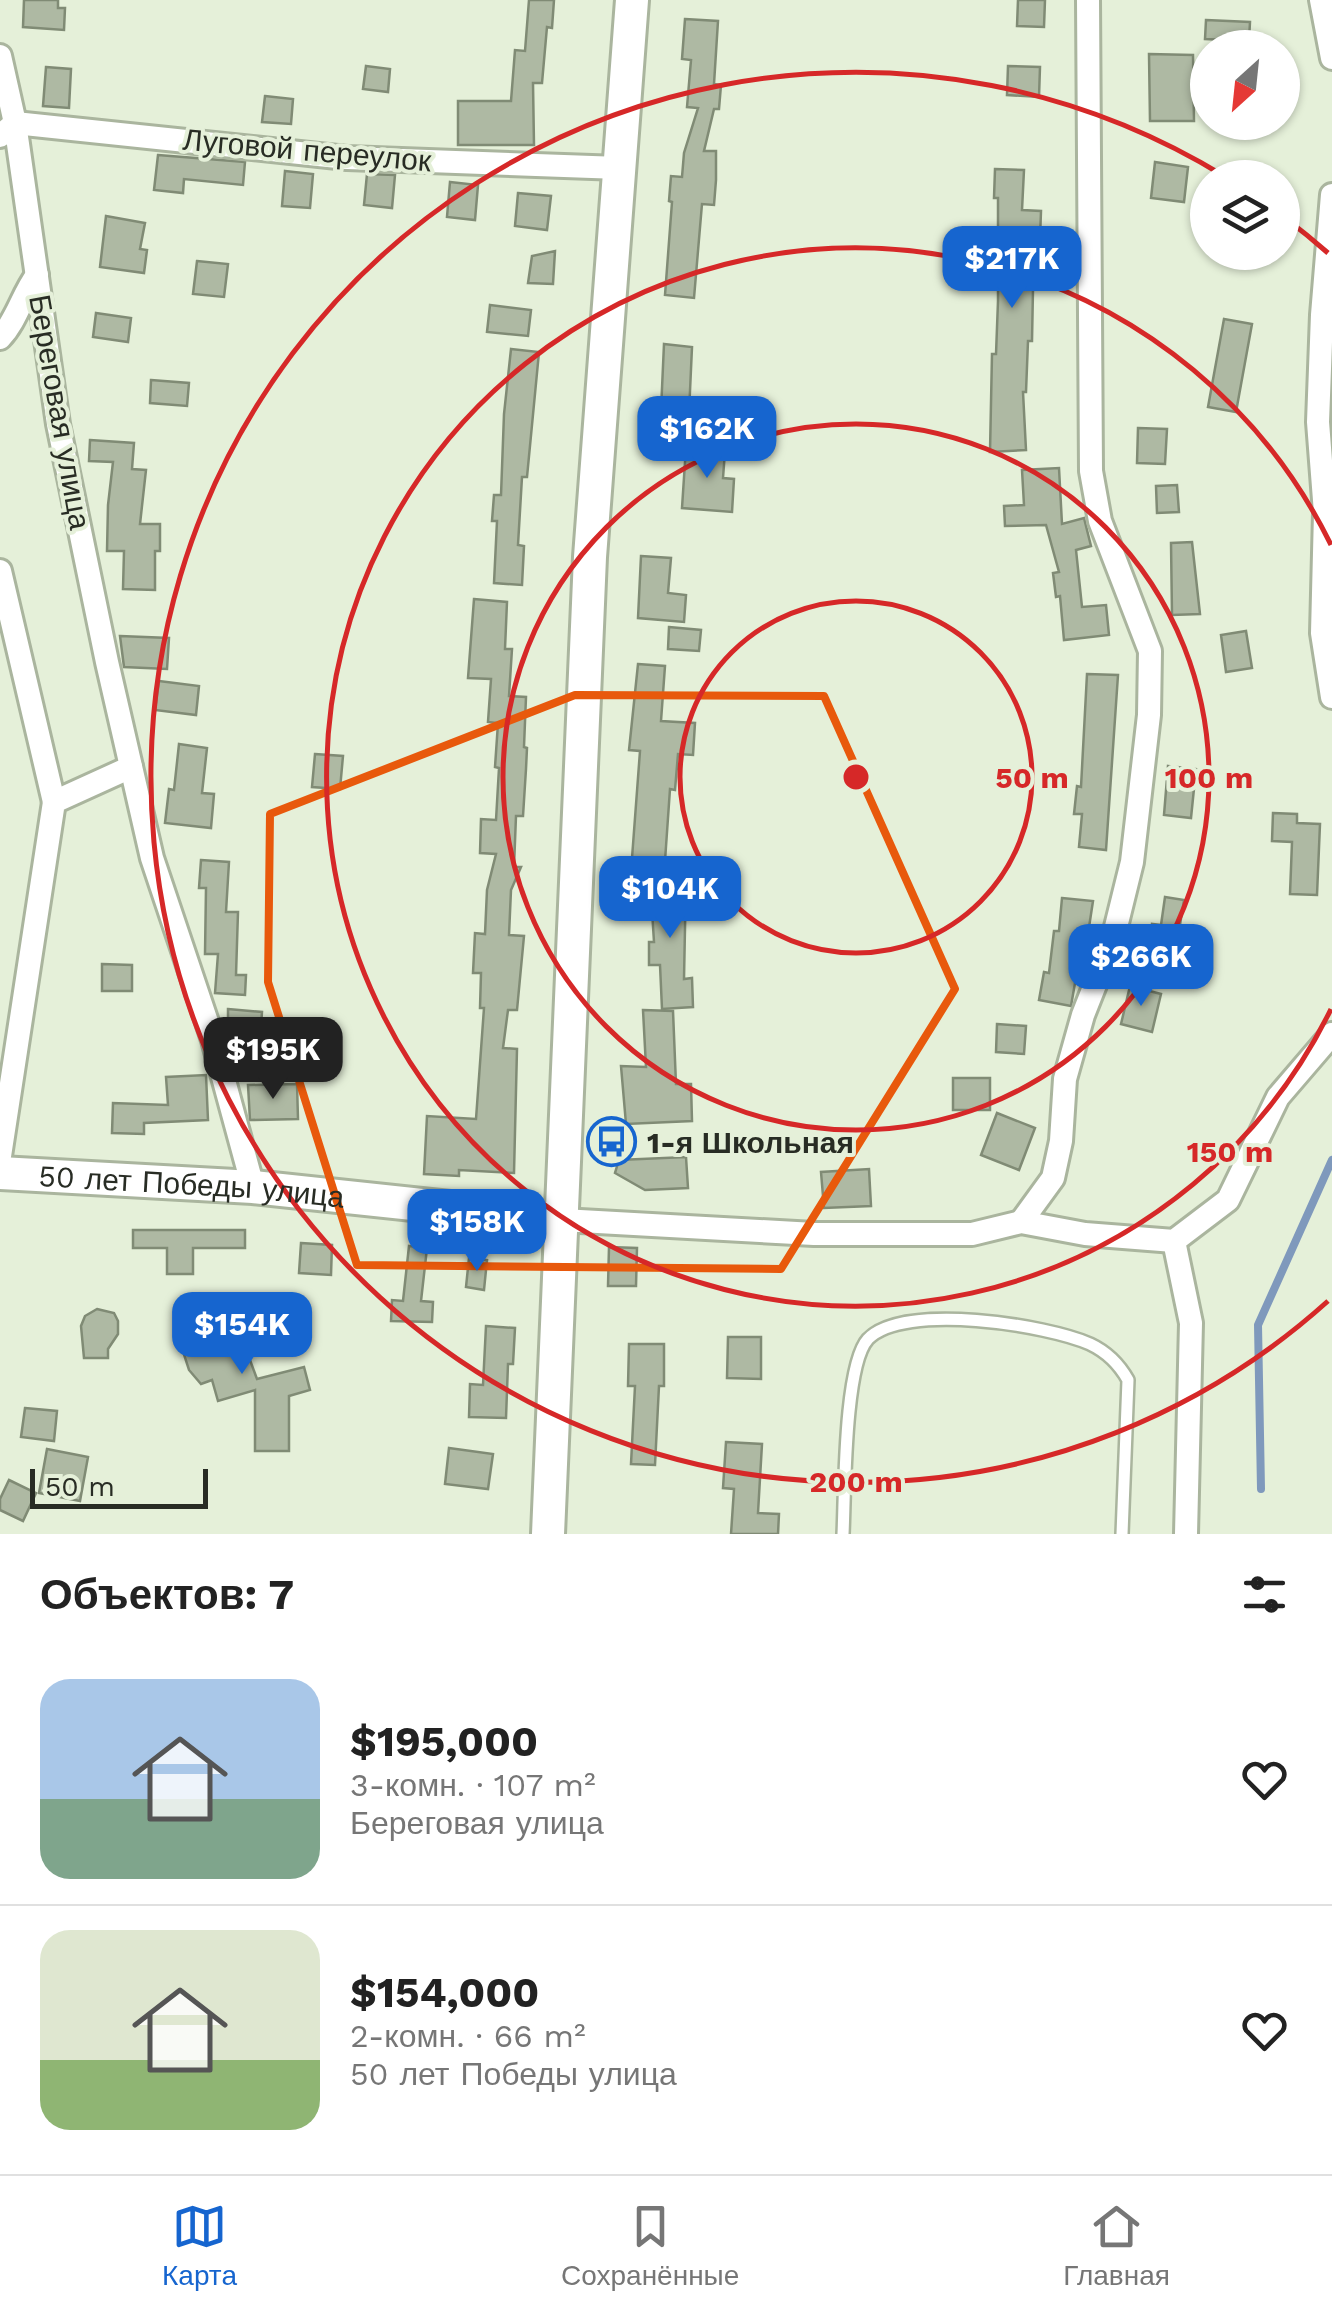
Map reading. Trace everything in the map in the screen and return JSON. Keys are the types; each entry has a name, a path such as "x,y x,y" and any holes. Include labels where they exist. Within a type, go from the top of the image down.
{"main road":[{"path":"548,1534 590,557 632,0"},
{"name":"50 лет Победы улица","path":"0,1173 253,1187 562,1220"}],"street":[{"path":"1021,1222 1052,1178 1061,1141 1065,1079 1083,1014 1114,940 1132,862 1149,715 1150,652 1100,521 1091,471 1088,0"},
{"path":"1321,0 1332,58"},
{"name":"Береговая улица","path":"0,56 8,130 37,275 58,424 131,766 152,858 213,1040 253,1187"},
{"name":"Луговой переулок","path":"8,130 347,158 620,168"},
{"path":"1332,195 1318,422 1325,513 1322,634 1332,697"},
{"path":"0,338 37,275"},
{"path":"0,571 54,802 0,1156"},
{"path":"54,802 131,766"},
{"path":"562,1220 814,1234 972,1234 1021,1222 1085,1234 1174,1241 1228,1200 1278,1097 1332,1034"},
{"path":"1174,1241 1191,1323 1186,1534"}],"lane":[{"path":"843,1534 851,1393 857,1357 869,1338 891,1326 920,1320 980,1322 1054,1332 1093,1345 1117,1362 1128,1380 1122,1534"}],"highlighted area":[{"path":"575,695 824,696 955,989 781,1269 357,1265 268,982 270,814"}],"building":[{"path":"24,0 58,0 58,8 65,8 64,30 23,27"},
{"path":"529,0 554,0 552,28 547,27 542,83 533,83 534,145 458,145 458,101 511,101 515,50 525,51"},
{"path":"1018,0 1045,0 1044,27 1017,26"},
{"path":"685,19 718,21 714,84 721,85 719,109 714,109 704,151 716,151 716,180 714,205 702,204 694,298 665,295 671,176 682,177 684,153 698,108 687,107 691,60 682,59"},
{"path":"1206,20 1250,22 1250,30 1205,30"},
{"path":"1149,54 1190,55 1190,121 1150,121"},
{"path":"366,66 390,69 388,92 363,89"},
{"path":"1008,66 1040,67 1039,97 1007,95"},
{"path":"46,67 71,69 69,108 43,106"},
{"path":"265,96 293,99 291,124 262,122"},
{"path":"158,155 245,162 243,185 184,179 183,193 154,190"},
{"path":"1155,162 1188,167 1184,202 1151,198"},
{"path":"995,169 1024,170 1022,210 1041,211 1040,239 1034,238 1032,341 1028,341 1023,392 1026,450 990,452 992,354 996,354 998,301"},
{"path":"285,171 313,174 310,208 282,206"},
{"path":"367,174 395,175 392,208 364,205"},
{"path":"450,182 478,185 475,220 447,217"},
{"path":"518,193 551,196 547,230 515,226"},
{"path":"106,216 145,223 140,249 147,250 144,273 100,267"},
{"path":"555,251 553,284 528,283 532,256"},
{"path":"197,261 228,264 224,297 193,294"},
{"path":"490,305 531,310 528,336 487,332"},
{"path":"96,313 131,318 128,342 93,337"},
{"path":"1224,319 1252,324 1236,412 1208,407"},
{"path":"664,344 692,347 688,435 660,433"},
{"path":"511,349 539,352 527,477 522,477 518,545 524,546 522,585 494,583 497,521 492,521 494,495 501,495"},
{"path":"151,380 189,383 187,406 150,403"},
{"path":"1138,428 1167,429 1165,464 1137,463"},
{"path":"90,440 134,443 132,469 146,470 140,524 160,524 155,590 123,589 124,551 107,551 113,462 89,461"},
{"path":"686,447 725,451 723,478 734,479 732,512 682,508"},
{"path":"1059,468 1062,524 1084,518 1091,546 1076,550 1082,607 1106,605 1109,635 1064,640 1060,596 1056,597 1053,573 1059,572 1046,525 1005,526 1004,506 1024,505 1022,470"},
{"path":"1177,485 1179,512 1157,513 1156,486"},
{"path":"1192,542 1200,614 1172,615 1171,543"},
{"path":"641,556 671,558 668,593 686,595 684,622 638,618"},
{"path":"474,599 507,602 505,649 512,649 509,696 526,697 523,816 516,816 514,867 521,867 511,890 509,935 524,936 517,1010 508,1010 503,1048 517,1049 514,1173 459,1170 459,1176 424,1174 427,1116 476,1119 484,1008 480,1008 481,973 473,973 475,933 485,934 487,890 496,854 480,853 481,819 496,820 499,768 495,767 498,723 488,722 491,679 468,678"},
{"path":"669,627 701,630 699,651 668,649"},
{"path":"1246,631 1252,668 1226,672 1221,635"},
{"path":"120,636 169,638 167,669 124,667"},
{"path":"638,664 665,666 661,721 695,723 693,755 678,754 675,790 670,789 665,861 632,858 640,751 629,750"},
{"path":"1087,674 1118,675 1106,850 1079,847 1082,814 1074,814 1077,786 1081,787"},
{"path":"159,681 199,686 196,715 155,710"},
{"path":"179,744 207,748 202,793 214,794 211,828 165,823 169,789 174,790"},
{"path":"315,754 343,756 340,789 312,787"},
{"path":"1168,766 1196,769 1191,818 1164,815"},
{"path":"1273,813 1297,814 1297,823 1320,824 1317,895 1290,894 1292,842 1272,841"},
{"path":"201,860 229,862 226,912 238,912 236,975 246,975 245,995 215,993 218,954 205,954 206,888 199,888"},
{"path":"686,877 684,979 692,978 693,1007 662,1009 660,965 649,965 649,942 654,942 650,879"},
{"path":"1165,897 1184,900 1175,955 1148,951 1152,924 1161,925"},
{"path":"1062,898 1093,901 1084,960 1079,960 1071,1006 1039,1000 1044,972 1049,973 1054,931 1059,931"},
{"path":"102,964 132,965 132,991 102,991"},
{"path":"1130,986 1161,994 1152,1032 1121,1024"},
{"path":"228,1009 262,1012 260,1041 228,1039"},
{"path":"643,1010 673,1011 676,1084 691,1084 692,1121 626,1124 621,1066 646,1067"},
{"path":"997,1024 1026,1026 1024,1054 996,1052"},
{"path":"206,1075 208,1120 144,1123 144,1134 112,1133 113,1103 168,1105 166,1077"},
{"path":"953,1078 990,1078 990,1110 953,1110"},
{"path":"297,1084 298,1119 250,1120 248,1085"},
{"path":"997,1113 1035,1128 1019,1170 981,1155"},
{"path":"686,1157 688,1188 645,1190 615,1173 619,1160"},
{"path":"869,1169 871,1206 824,1208 821,1172"},
{"path":"133,1230 245,1230 245,1248 193,1248 193,1274 167,1274 167,1248 133,1248"},
{"path":"301,1243 332,1245 331,1275 299,1273"},
{"path":"409,1246 427,1248 421,1301 433,1302 432,1322 391,1321 392,1300 403,1301"},
{"path":"609,1247 637,1248 636,1286 608,1286"},
{"path":"469,1258 487,1260 484,1290 466,1287"},
{"path":"97,1309 114,1313 118,1334 108,1349 108,1358 84,1358 81,1326 85,1316"},
{"path":"234,1314 243,1317 248,1325 243,1341 257,1379 304,1367 310,1390 289,1396 289,1451 255,1451 255,1390 218,1401 212,1380 201,1384 189,1370 177,1333 194,1320 202,1320 213,1328"},
{"path":"486,1326 515,1328 513,1364 508,1364 506,1418 469,1417 470,1384 483,1385"},
{"path":"728,1337 761,1337 761,1379 727,1378"},
{"path":"629,1344 664,1344 664,1386 659,1386 655,1465 631,1464 635,1386 628,1386"},
{"path":"25,1408 57,1411 54,1441 21,1437"},
{"path":"726,1442 762,1444 758,1513 779,1514 778,1534 731,1534 734,1489 723,1488"},
{"path":"449,1448 493,1454 488,1489 445,1484"},
{"path":"47,1449 88,1457 80,1501 39,1493"},
{"path":"9,1480 36,1493 23,1521 0,1510 0,1499"}],"waterway":[{"path":"1261,1489 1258,1325 1332,1160"}],"place":[{"name":"1-я Школьная","path":"612,1142"}]}
